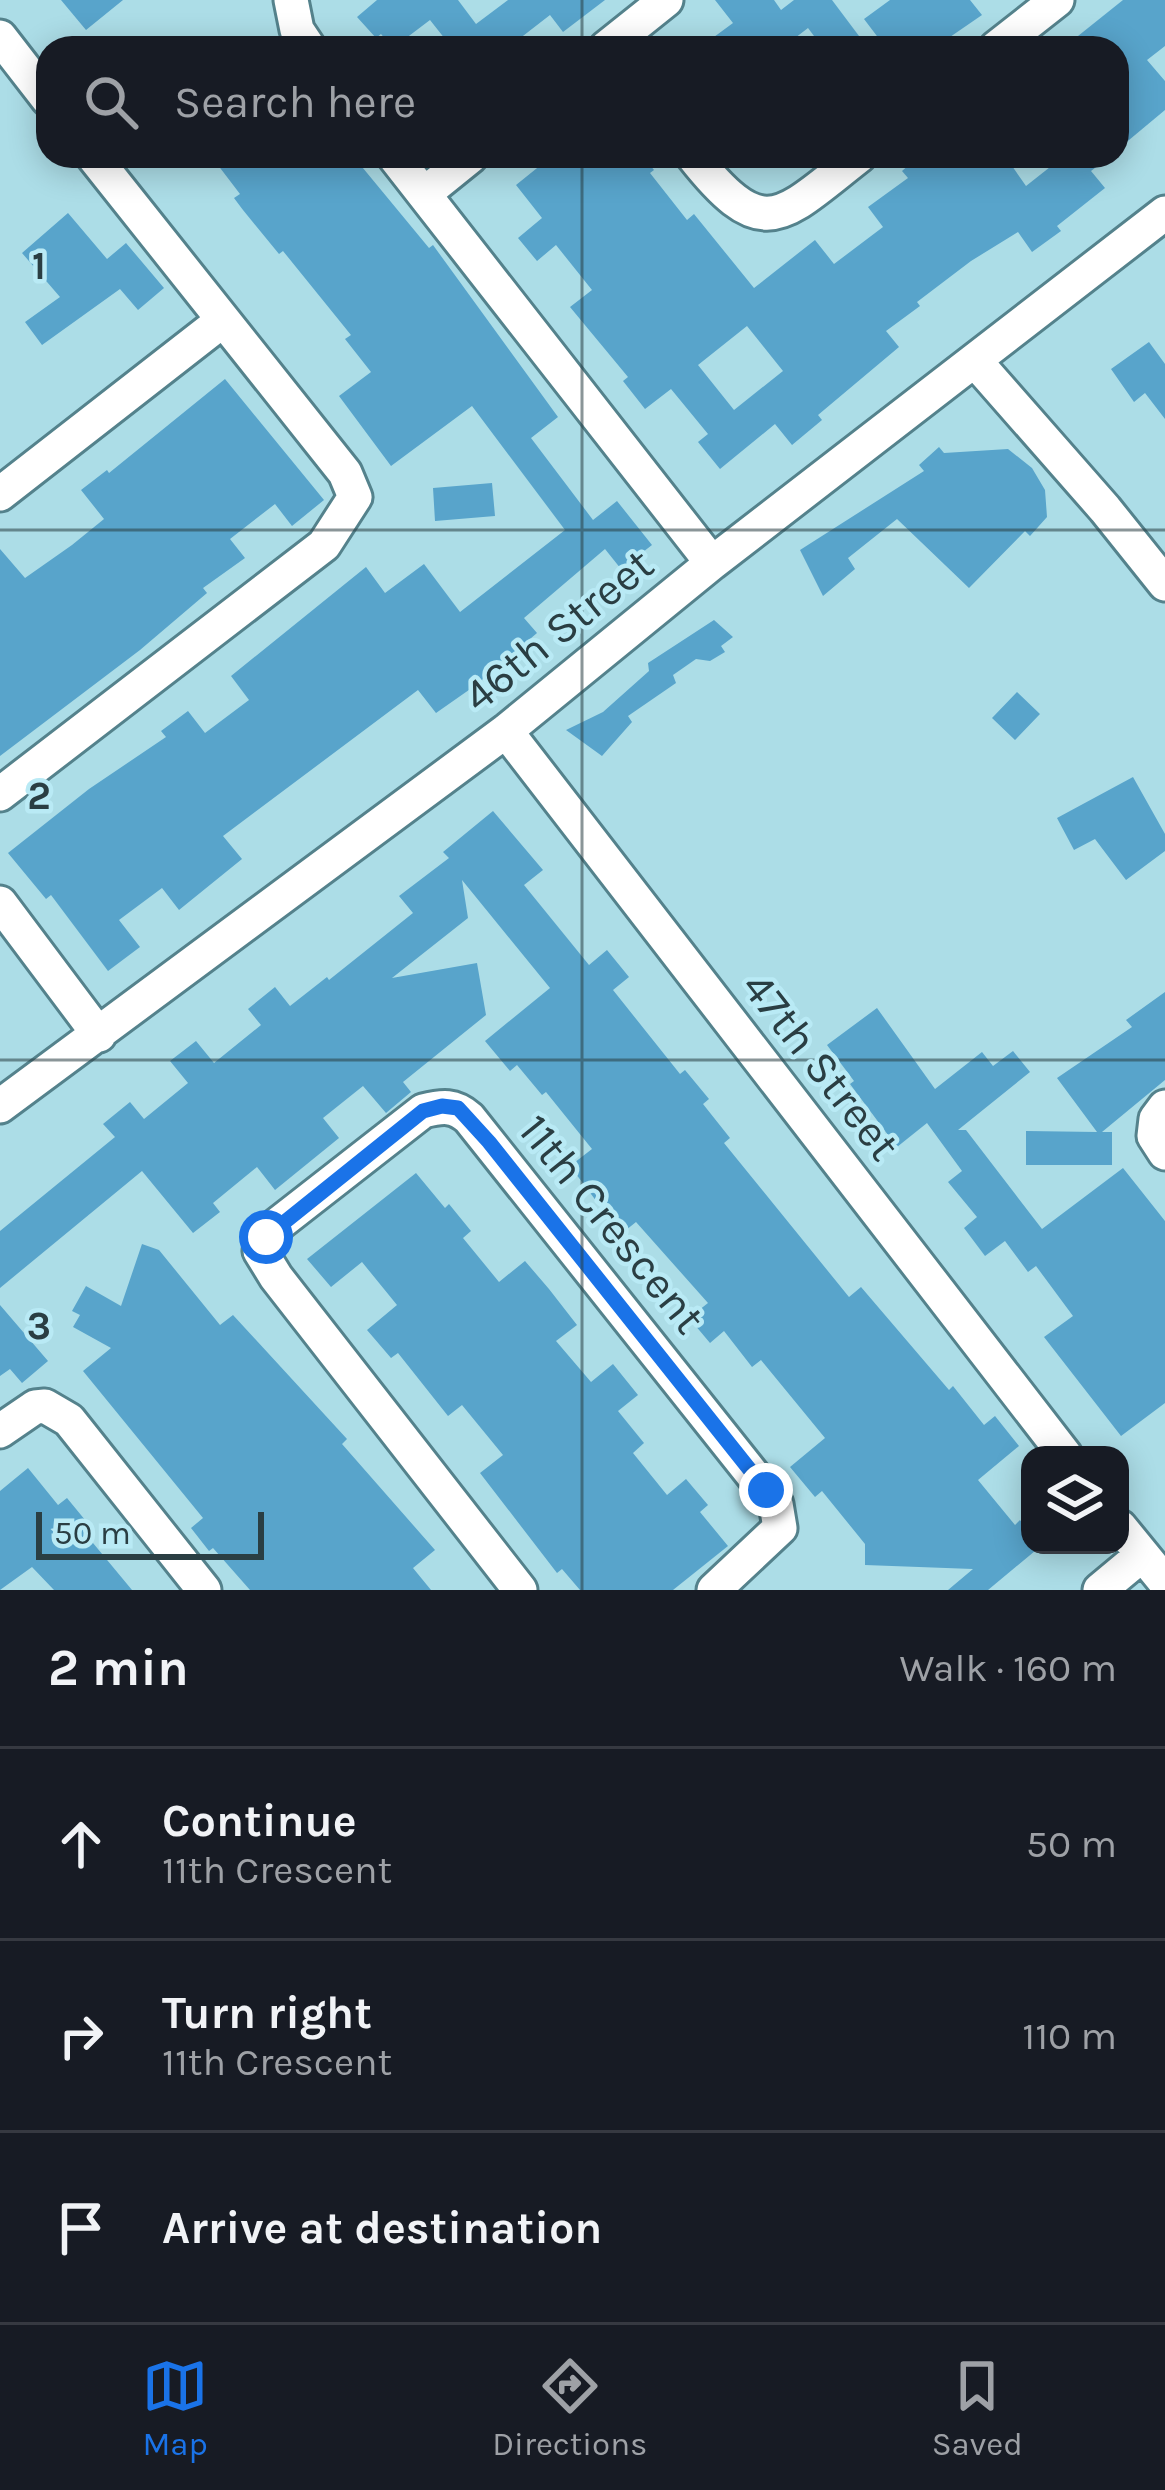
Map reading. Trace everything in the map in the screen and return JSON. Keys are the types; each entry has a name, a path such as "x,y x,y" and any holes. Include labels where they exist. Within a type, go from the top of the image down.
{"street":[{"path":"291,0 301,36"},
{"path":"621,36 666,0"},
{"path":"1011,36 1057,0"},
{"path":"0,38 36,84"},
{"path":"0,794 324,545 355,497 345,473 102,168"},
{"path":"403,168 712,563"},
{"path":"424,194 456,168"},
{"path":"704,168 733,201 759,216 785,212 843,168"},
{"name":"46th Street","path":"0,1106 506,731 712,563 1165,213"},
{"path":"0,494 222,321"},
{"path":"976,362 1165,584"},
{"name":"47th Street","path":"506,731 1057,1446"},
{"path":"0,903 99,1035"},
{"name":"11th Crescent","path":"520,1590 260,1251 266,1237 313,1197 423,1111 442,1106 458,1108 470,1118 776,1504 779,1528 714,1590"},
{"path":"1165,1108 1156,1119 1154,1136 1165,1153"},
{"path":"0,1431 35,1407 58,1410 204,1590"},
{"path":"1129,1538 1165,1582"},
{"path":"1100,1590 1142,1555"}],"building":[{"path":"61,0 123,0 86,30"},
{"path":"377,0 458,0 476,24 508,0 605,0 563,32 550,15 523,36 443,36 430,20 409,36 374,36 357,17"},
{"path":"715,0 774,0 781,10 794,0 832,0 859,36 814,36 808,28 798,36 715,36 733,23"},
{"path":"890,0 970,0 982,15 951,36 877,36 864,19"},
{"path":"1123,0 1165,0 1165,46 1147,60 1165,81 1165,110 1129,140 1129,36 1078,36"},
{"path":"220,168 363,168 429,248 433,245 558,417 531,438 593,520 617,501 652,545 621,569 605,549 524,618 537,633 476,685 436,713 418,690 223,836 242,859 179,910 162,888 119,920 140,947 108,971 51,895 46,899 8,853 89,789 166,737 161,731 188,711 205,733 249,700 231,676 366,567 385,593 424,564 460,612 565,530 472,406 391,466 339,396 371,372 345,339 351,335 243,210 234,198 240,194"},
{"path":"537,168 652,168 650,173 687,220 694,214 754,288 815,240 834,264 883,227 868,207 908,178 902,171 905,168 1013,168 1026,186 1049,168 1095,168 1091,171 1105,188 1032,252 1018,232 917,302 920,306 886,331 899,347 818,415 822,420 792,445 775,424 720,469 698,442 708,434 671,389 645,409 623,381 628,377 570,307 592,290 556,245 537,261 518,238 542,218 516,185","holes":["747,326 783,371 734,410 698,365"]},
{"path":"68,213 107,259 126,243 164,288 138,310 120,289 42,345 25,322 60,297 22,253"},
{"path":"1149,342 1165,364 1165,419 1145,393 1134,402 1111,369"},
{"path":"225,379 324,500 292,526 275,504 230,539 245,558 203,588 207,593 140,650 0,756 0,549 25,578 72,545 104,519 81,490 107,470 109,473"},
{"path":"939,447 944,453 1008,449 1032,468 1045,490 1047,517 1030,536 1025,531 969,588 897,519 848,558 855,569 823,596 800,550 924,471 919,465"},
{"path":"492,483 495,516 435,521 433,488"},
{"path":"714,620 733,637 721,646 725,652 710,661 696,659 673,675 676,683 628,716 632,722 602,756 566,730 603,712 649,671 648,663"},
{"path":"1017,692 1040,714 1015,740 992,718"},
{"path":"1133,777 1165,834 1165,851 1126,880 1095,839 1074,850 1057,818"},
{"path":"493,811 543,870 524,885 589,965 607,950 629,977 613,990 680,1074 685,1070 709,1099 703,1104 730,1138 724,1143 849,1297 861,1287 949,1390 953,1386 984,1425 995,1416 1019,1446 978,1480 1015,1525 1021,1521 1021,1554 1031,1554 988,1590 948,1590 973,1569 865,1565 865,1544 822,1491 815,1497 790,1467 825,1438 761,1360 752,1367 724,1331 710,1343 689,1318 708,1303 636,1222 621,1234 570,1166 592,1149 546,1092 542,1095 517,1065 510,1071 485,1041 550,988 462,880 468,918 392,978 477,963 486,1015 403,1082 411,1092 386,1113 363,1086 323,1118 339,1138 275,1190 257,1167 213,1203 220,1212 193,1233 142,1171 0,1288 0,1231 115,1137 103,1124 130,1102 144,1119 188,1083 170,1061 196,1041 214,1063 261,1025 248,1009 275,987 290,1006 413,913 399,896 449,858 443,852"},
{"path":"1165,992 1165,1080 1102,1132 1112,1132 1112,1165 1026,1165 1026,1131 1097,1132 1057,1078 1132,1027 1126,1020"},
{"path":"877,1008 935,1089 982,1052 993,1066 1013,1051 1030,1072 958,1130 966,1130 1042,1229 1123,1168 1165,1221 1165,1403 1121,1436 1044,1337 1073,1316 1036,1266 1028,1272 1005,1241 985,1256 964,1228 977,1217 948,1182 962,1171 927,1123 897,1147 827,1045"},
{"path":"416,1173 471,1231 463,1238 499,1282 525,1261 549,1289 577,1325 556,1341 591,1382 613,1364 638,1395 618,1411 644,1443 633,1453 667,1495 686,1479 708,1505 700,1512 728,1546 673,1590 580,1590 562,1569 557,1573 480,1473 503,1455 462,1405 448,1416 398,1353 391,1358 367,1330 397,1305 362,1262 331,1287 307,1259"},
{"path":"142,1244 159,1250 220,1325 233,1315 347,1439 342,1444 435,1550 413,1568 431,1590 250,1590 213,1548 209,1551 191,1528 203,1518 83,1371 111,1348 73,1327 80,1315 72,1311 86,1286 121,1306"},
{"path":"0,1305 48,1361 22,1383 10,1369 0,1376"},
{"path":"28,1468 58,1505 67,1498 90,1526 83,1531 132,1590 54,1590 32,1567 0,1590 0,1491"}],"route":[{"path":"266,1237 423,1111 458,1108 766,1490"}]}
